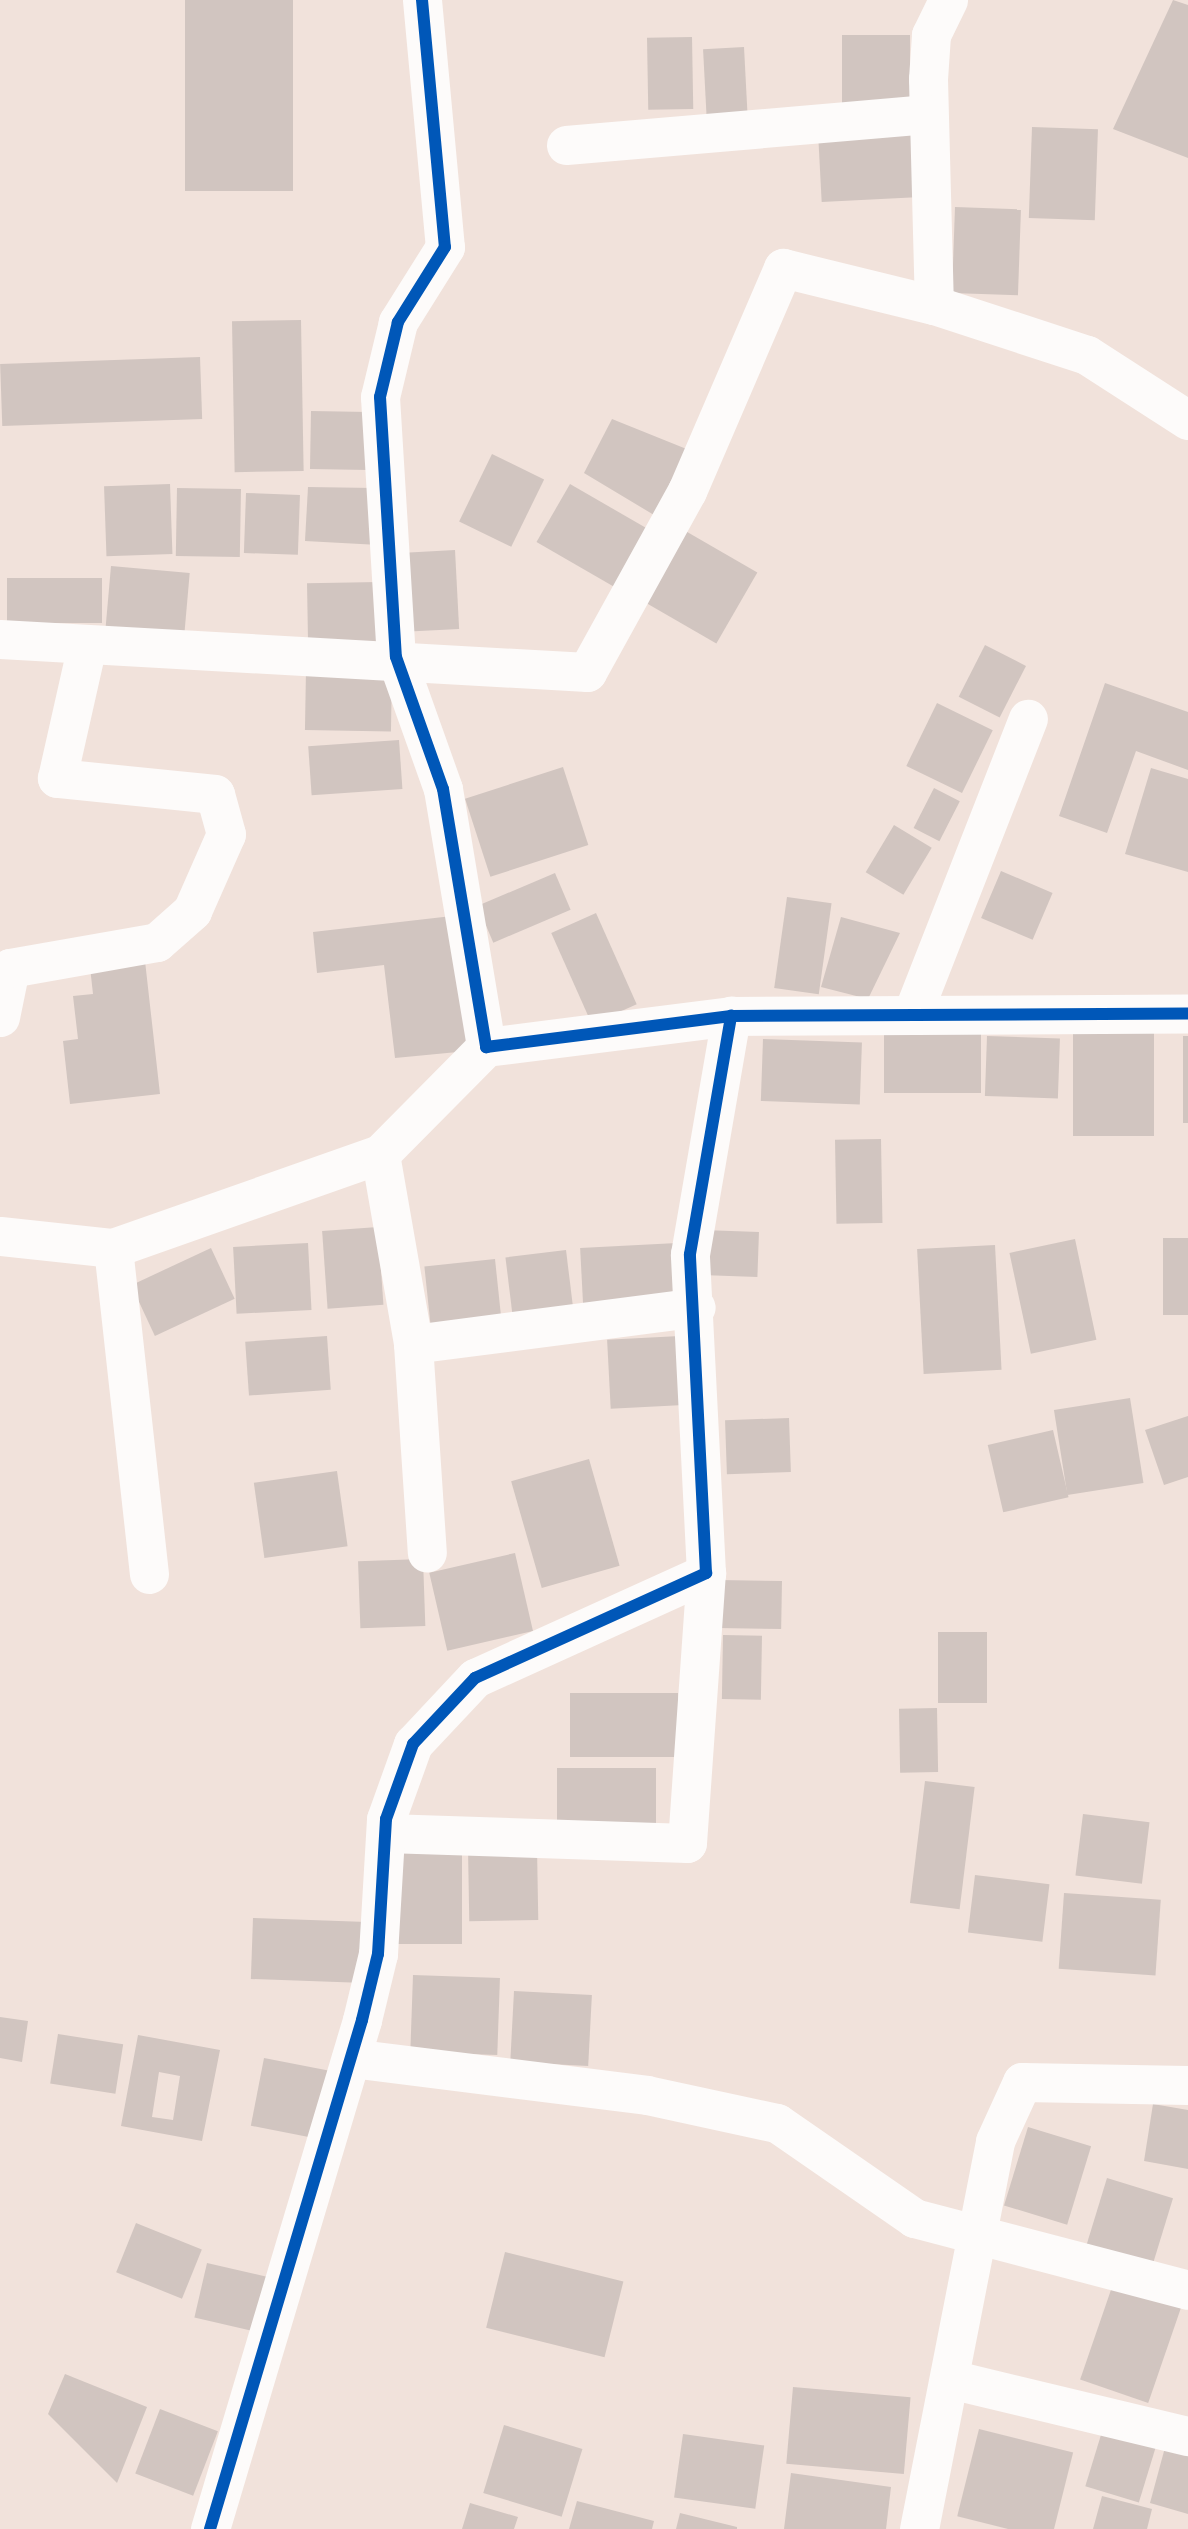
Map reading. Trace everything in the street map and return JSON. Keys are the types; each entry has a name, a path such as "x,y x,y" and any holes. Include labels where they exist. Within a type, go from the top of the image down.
{"street":[{"path":"422,0 445,247 398,322 380,397 395,657 443,789 486,1047"},
{"path":"934,305 928,114 931,34 948,0"},
{"path":"566,145 928,114"},
{"path":"0,639 264,659 395,657 587,672 688,490 784,268 934,305 1088,355 1188,420"},
{"path":"0,1017 10,968 157,942 192,911 226,834 215,794 57,778 87,645"},
{"path":"913,1012 1028,719"},
{"path":"0,1236 113,1248 380,1154 486,1047 730,1016 1188,1014"},
{"path":"386,1833 687,1843 706,1573 690,1254 730,1016"},
{"path":"380,1154 413,1344 427,1553"},
{"path":"113,1248 149,1574"},
{"path":"413,1344 696,1307"},
{"path":"210,2529 378,1954 386,1833 413,1744 475,1678 706,1573"},
{"path":"351,2058 647,2095 777,2123 914,2218 1188,2290"},
{"path":"920,2529 995,2141 1022,2082 1188,2085"},
{"path":"950,2379 1188,2436"}],"building":[{"path":"185,0 293,0 293,191 185,191"},
{"path":"1173,0 1188,5 1188,158 1113,129"},
{"path":"842,35 910,35 910,104 842,104"},
{"path":"692,37 693,109 648,110 647,38"},
{"path":"744,47 747,113 707,115 703,49"},
{"path":"1032,127 1098,129 1095,220 1029,218"},
{"path":"917,129 921,197 822,202 818,134"},
{"path":"955,207 1021,209 1018,295 952,293"},
{"path":"301,320 304,471 235,472 232,321"},
{"path":"200,357 202,419 2,426 0,364"},
{"path":"311,411 369,412 368,470 310,469"},
{"path":"612,419 689,450 654,515 584,473"},
{"path":"492,454 544,479 511,547 459,521"},
{"path":"170,484 172,554 106,556 104,486"},
{"path":"570,484 649,530 615,588 536,542"},
{"path":"308,487 374,488 379,545 305,541"},
{"path":"177,488 241,489 240,557 176,556"},
{"path":"246,493 300,495 298,555 244,553"},
{"path":"682,529 757,572 716,644 641,600"},
{"path":"455,550 459,629 404,632 400,553"},
{"path":"111,566 190,573 184,639 105,632"},
{"path":"7,578 102,578 102,623 7,623"},
{"path":"379,582 380,652 308,653 307,583"},
{"path":"985,645 1026,666 1000,718 959,697"},
{"path":"306,670 392,672 391,731 305,730"},
{"path":"1105,683 1188,712 1188,770 1136,751 1107,833 1059,816"},
{"path":"937,703 993,730 962,793 906,766"},
{"path":"399,740 402,789 312,795 308,746"},
{"path":"563,767 588,845 490,877 465,799"},
{"path":"1151,768 1188,779 1188,872 1125,854"},
{"path":"934,788 960,801 939,841 914,828"},
{"path":"894,825 932,848 903,895 866,872"},
{"path":"1001,871 1053,893 1033,940 981,918"},
{"path":"555,873 571,910 493,943 478,906"},
{"path":"787,897 832,903 819,994 774,988"},
{"path":"596,913 637,1004 592,1024 551,933"},
{"path":"452,916 468,1051 395,1058 384,965 317,973 313,932"},
{"path":"841,917 900,933 868,999 821,987"},
{"path":"144,952 160,1094 70,1104 63,1041 78,1039 73,996 93,994 89,958"},
{"path":"1073,1029 1154,1029 1154,1136 1073,1136"},
{"path":"884,1031 981,1031 981,1093 884,1093"},
{"path":"987,1036 1060,1039 1058,1099 985,1096"},
{"path":"1183,1036 1188,1036 1188,1123 1183,1123"},
{"path":"763,1039 862,1042 860,1104 761,1101"},
{"path":"881,1139 882,1223 836,1224 835,1140"},
{"path":"378,1227 383,1305 328,1309 322,1231"},
{"path":"703,1230 759,1232 757,1277 701,1275"},
{"path":"1163,1238 1188,1238 1188,1315 1163,1315"},
{"path":"1075,1239 1096,1340 1031,1354 1009,1253"},
{"path":"308,1243 312,1310 237,1314 233,1247"},
{"path":"677,1243 680,1309 584,1314 580,1248"},
{"path":"995,1245 1002,1370 924,1374 917,1249"},
{"path":"211,1248 235,1299 155,1336 131,1285"},
{"path":"566,1250 575,1319 514,1327 505,1257"},
{"path":"495,1259 502,1330 432,1337 424,1266"},
{"path":"327,1336 331,1390 249,1396 245,1342"},
{"path":"680,1336 684,1405 611,1409 607,1340"},
{"path":"1130,1398 1143,1483 1067,1495 1054,1410"},
{"path":"1188,1416 1188,1477 1164,1485 1145,1430"},
{"path":"789,1418 791,1472 727,1474 725,1420"},
{"path":"1053,1430 1069,1497 1003,1512 988,1445"},
{"path":"589,1459 620,1566 542,1588 511,1481"},
{"path":"337,1471 348,1546 264,1558 254,1483"},
{"path":"515,1553 533,1631 447,1651 429,1573"},
{"path":"423,1559 425,1626 360,1628 358,1561"},
{"path":"718,1580 782,1581 781,1629 717,1628"},
{"path":"938,1632 987,1632 987,1703 938,1703"},
{"path":"723,1635 762,1636 761,1700 722,1699"},
{"path":"570,1693 678,1693 678,1757 570,1757"},
{"path":"937,1708 938,1772 900,1773 899,1709"},
{"path":"557,1768 656,1768 656,1831 557,1831"},
{"path":"925,1781 975,1787 960,1909 910,1903"},
{"path":"1083,1814 1150,1822 1142,1884 1075,1876"},
{"path":"392,1845 462,1845 462,1944 392,1944"},
{"path":"537,1847 538,1920 469,1921 468,1848"},
{"path":"975,1875 1049,1884 1042,1942 968,1933"},
{"path":"1064,1893 1161,1900 1155,1976 1059,1969"},
{"path":"253,1918 367,1922 365,1983 251,1979"},
{"path":"413,1975 500,1978 497,2055 410,2052"},
{"path":"514,1991 592,1995 588,2066 510,2062"},
{"path":"0,2017 28,2021 22,2062 0,2058"},
{"path":"58,2034 123,2044 115,2094 50,2083"},
{"path":"138,2035 220,2050 202,2141 121,2126","holes":["159,2072 180,2076 173,2120 152,2117"]},
{"path":"264,2058 331,2071 318,2139 251,2126"},
{"path":"1153,2104 1188,2110 1188,2169 1144,2161"},
{"path":"1028,2127 1091,2146 1067,2225 1004,2205"},
{"path":"1107,2178 1173,2198 1153,2264 1087,2244"},
{"path":"136,2223 202,2250 182,2299 116,2272"},
{"path":"505,2252 623,2282 605,2357 486,2328"},
{"path":"207,2263 272,2278 260,2333 194,2318"},
{"path":"1113,2284 1181,2307 1148,2403 1080,2379"},
{"path":"65,2374 147,2407 117,2483 48,2414"},
{"path":"793,2387 911,2397 904,2474 786,2464"},
{"path":"160,2409 218,2431 193,2496 135,2473"},
{"path":"504,2425 582,2449 562,2517 483,2493"},
{"path":"1104,2425 1158,2441 1139,2503 1085,2486"},
{"path":"979,2429 1073,2452 1054,2529 1008,2529 957,2516"},
{"path":"683,2434 764,2445 755,2509 674,2497"},
{"path":"1167,2440 1188,2446 1188,2514 1150,2503"},
{"path":"791,2473 891,2487 886,2529 784,2529"},
{"path":"1102,2496 1152,2509 1147,2529 1093,2529"},
{"path":"577,2501 654,2521 652,2529 569,2529"},
{"path":"470,2503 518,2517 514,2529 462,2529"},
{"path":"680,2513 737,2527 737,2529 676,2529"}],"cycle path":[{"path":"422,0 445,247 398,322 380,397 396,657 443,789 486,1047 731,1016"},
{"path":"210,2529 362,2020 378,1954 386,1819 413,1744 475,1678 706,1573 690,1254 731,1016 1188,1014"}]}
